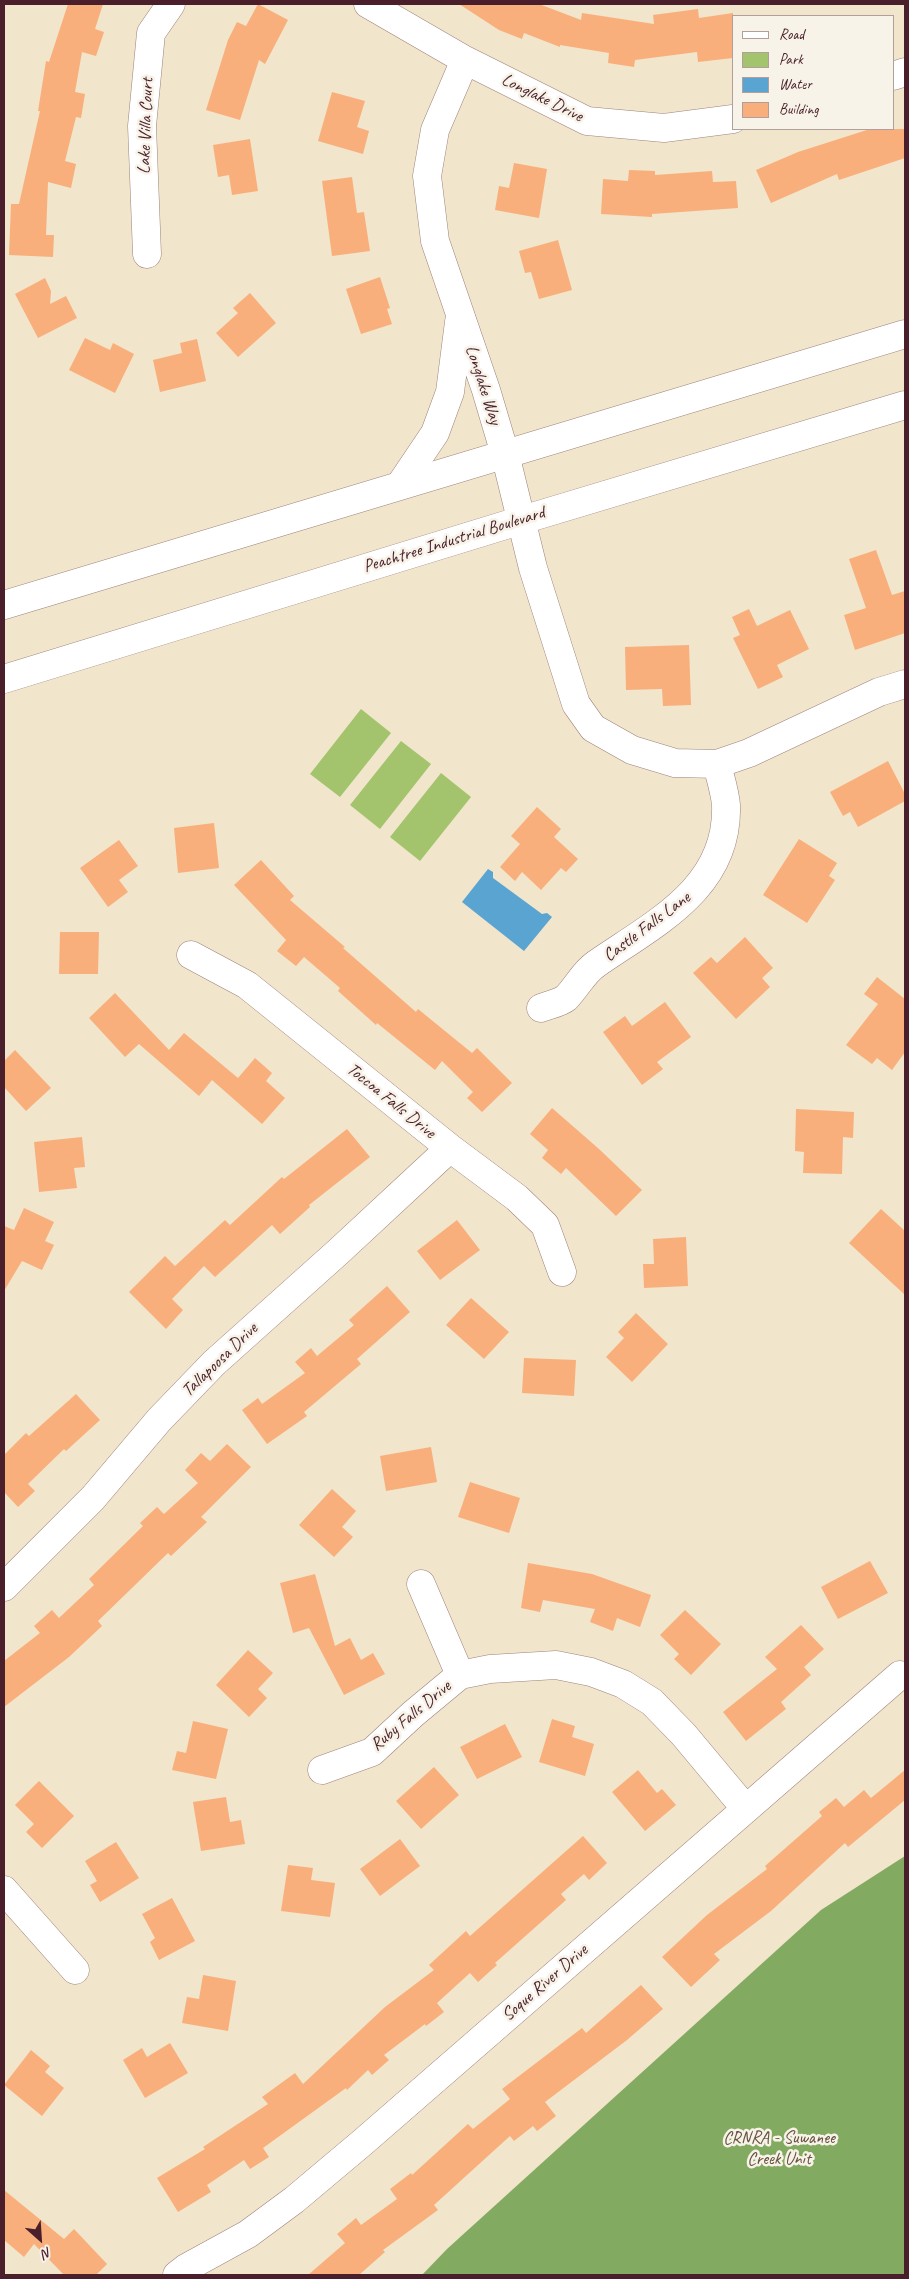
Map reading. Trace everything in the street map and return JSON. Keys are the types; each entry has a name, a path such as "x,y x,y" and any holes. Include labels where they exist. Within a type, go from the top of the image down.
{"main road":[{"name":"Lake Villa Court","path":"147,254 142,126 151,33 171,4"},
{"name":"Longlake Drive","path":"368,4 465,60 587,121 664,128 732,119"},
{"name":"Longlake Way","path":"465,60 435,130 427,176 434,241 505,454 533,568 576,704 594,728 632,750 675,763 717,764"},
{"name":"Longlake Way","path":"400,485 436,433 450,392 460,316"},
{"path":"4,605 905,334"},
{"name":"Peachtree Industrial Boulevard","path":"4,679 905,405"},
{"path":"717,764 749,753 879,692 905,684"},
{"name":"Castle Falls Lane","path":"541,1008 564,1000 588,970 672,911 693,893 711,871 723,840 726,805 717,764"},
{"name":"Toccoa Falls Drive","path":"191,954 247,985 450,1148 517,1198 545,1225 562,1272"},
{"name":"Tallapoosa Drive","path":"4,1587 94,1498 159,1420 214,1363 450,1148"},
{"path":"421,1584 460,1675"},
{"name":"Ruby Falls Drive","path":"322,1770 372,1752 413,1714 460,1675 490,1669 527,1665 556,1666 591,1672 624,1684 652,1702 684,1735 744,1808"},
{"name":"Soque River Drive","path":"178,2275 186,2268 248,2234 294,2200 364,2142 744,1808 900,1675"},
{"path":"4,1890 75,1970"}],"green space":[{"path":"361,709 391,733 340,797 310,774"},
{"path":"401,741 431,764 380,829 350,805"},
{"path":"441,773 471,797 420,861 390,837"},
{"name":"CRNRA - Suwanee Creek Unit","path":"905,1856 905,2275 422,2275 447,2249 821,1910"}],"water":[{"path":"488,869 493,872 493,878 542,914 547,913 552,917 524,951 462,902"}],"building":[{"path":"68,4 103,4 95,29 104,32 96,56 82,52 75,92 85,94 81,118 76,117 65,161 76,164 71,188 48,182 46,235 54,235 53,257 9,255 11,204 19,204 40,111 38,111 46,61 49,62"},
{"path":"258,4 288,20 265,64 259,60 240,120 206,110 228,40 237,22 246,26"},
{"path":"459,4 539,4 581,20 582,13 654,24 653,15 698,9 699,18 733,13 732,58 698,62 697,52 635,60 634,67 608,63 609,53 560,45 560,47 524,33 522,39 499,30"},
{"path":"332,92 365,101 357,127 369,131 363,154 318,141"},
{"path":"905,129 905,158 839,180 837,174 771,203 756,170 798,152 867,130"},
{"path":"250,139 258,191 232,195 229,175 218,177 213,145"},
{"path":"514,163 547,169 539,218 495,210 499,186 509,188"},
{"path":"629,170 655,171 655,175 712,171 713,182 736,181 738,208 652,214 652,217 601,214 603,179 628,181"},
{"path":"352,177 357,213 364,212 370,251 332,256 322,181"},
{"path":"558,240 572,290 539,299 531,272 525,273 519,251"},
{"path":"380,277 390,308 387,309 392,324 361,334 346,289"},
{"path":"45,278 51,291 50,304 66,296 77,318 38,338 15,294"},
{"path":"250,293 276,323 238,357 216,333 238,313 233,308"},
{"path":"85,338 110,350 113,343 134,354 115,393 69,370"},
{"path":"197,339 206,381 160,392 153,360 182,353 180,343"},
{"path":"876,550 892,595 905,591 905,633 855,650 844,615 866,608 849,559"},
{"path":"749,609 757,626 790,610 809,649 777,665 783,677 758,689 733,638 740,635 732,617"},
{"path":"689,645 691,705 663,706 662,689 626,690 625,647"},
{"path":"888,761 905,794 905,801 858,827 850,812 843,816 830,792"},
{"path":"537,807 561,829 554,837 578,859 566,872 561,868 541,890 522,872 515,881 500,867 520,844 511,836"},
{"path":"214,823 219,868 178,873 174,828"},
{"path":"799,839 837,863 829,876 835,880 807,923 763,895"},
{"path":"119,840 138,866 119,880 128,892 108,907 80,868"},
{"path":"261,860 294,896 290,900 345,947 343,948 416,1012 418,1009 472,1053 477,1048 512,1083 482,1112 467,1098 473,1092 442,1061 435,1070 377,1023 376,1025 338,991 340,988 304,957 296,966 277,951 286,940 234,885"},
{"path":"60,932 99,932 98,974 59,974"},
{"path":"745,937 773,968 762,978 770,987 736,1019 693,973 711,957 717,963"},
{"path":"877,977 905,999 905,1052 892,1070 877,1058 872,1064 846,1045 878,1004 864,994"},
{"path":"115,993 169,1050 184,1033 238,1078 255,1058 272,1073 266,1081 285,1098 262,1124 212,1080 199,1096 139,1044 125,1057 89,1018"},
{"path":"665,1002 691,1037 657,1062 663,1069 642,1085 603,1032 625,1016 632,1026"},
{"path":"15,1050 51,1088 26,1111 4,1087 4,1061"},
{"path":"552,1108 642,1190 616,1216 566,1168 561,1174 542,1158 548,1150 530,1134"},
{"path":"796,1109 854,1112 853,1138 843,1137 842,1174 803,1173 804,1152 795,1151"},
{"path":"347,1129 370,1157 309,1205 310,1207 280,1234 272,1225 215,1277 204,1266 172,1299 183,1310 166,1329 129,1292 165,1256 175,1266 225,1220 230,1225 282,1177 284,1179"},
{"path":"82,1137 85,1167 74,1168 77,1188 39,1192 34,1142"},
{"path":"24,1208 54,1222 45,1241 54,1245 42,1270 22,1261 4,1291 4,1226 14,1230"},
{"path":"881,1209 905,1231 905,1295 849,1243"},
{"path":"457,1220 480,1250 440,1280 417,1251"},
{"path":"686,1237 688,1286 644,1288 643,1264 654,1264 653,1239"},
{"path":"387,1286 410,1312 357,1359 361,1364 304,1412 307,1416 267,1444 242,1410 258,1398 262,1404 305,1373 295,1362 311,1348 317,1356 354,1325 349,1320"},
{"path":"471,1298 509,1332 484,1359 446,1325"},
{"path":"636,1313 668,1344 632,1382 606,1357 624,1338 618,1332"},
{"path":"524,1358 576,1360 574,1396 522,1393"},
{"path":"76,1394 100,1420 66,1451 64,1449 28,1484 35,1491 18,1507 4,1492 4,1455 26,1433 29,1436"},
{"path":"227,1444 251,1467 201,1517 207,1522 171,1556 168,1553 98,1621 102,1626 69,1657 4,1707 4,1661 40,1633 34,1626 52,1610 59,1618 94,1585 89,1579 143,1526 140,1523 157,1507 164,1514 198,1483 185,1470 201,1453 210,1461"},
{"path":"431,1447 437,1482 386,1491 380,1456"},
{"path":"470,1482 520,1498 509,1533 458,1517"},
{"path":"332,1489 356,1511 342,1527 353,1537 334,1557 299,1525"},
{"path":"870,1561 888,1593 838,1619 821,1587"},
{"path":"528,1563 592,1574 651,1595 640,1627 617,1618 613,1631 590,1622 595,1609 543,1600 540,1612 521,1608"},
{"path":"315,1574 335,1646 350,1638 361,1660 373,1653 385,1674 344,1695 309,1628 293,1633 280,1583"},
{"path":"685,1610 721,1644 691,1675 674,1659 679,1654 660,1635"},
{"path":"801,1625 824,1649 804,1667 811,1675 781,1702 786,1709 746,1741 723,1712 777,1669 765,1657"},
{"path":"248,1650 273,1673 258,1689 267,1698 249,1717 216,1685"},
{"path":"552,1719 575,1726 572,1737 594,1744 585,1776 539,1762"},
{"path":"193,1721 228,1729 216,1779 172,1770 177,1751 186,1753"},
{"path":"505,1724 522,1757 477,1779 460,1747"},
{"path":"434,1767 459,1795 421,1829 396,1801"},
{"path":"638,1770 657,1793 662,1789 676,1805 645,1831 612,1792"},
{"path":"905,1770 905,1800 848,1847 845,1843 771,1911 714,1954 720,1960 691,1987 662,1957 707,1915 767,1869 765,1866 822,1816 819,1812 836,1798 844,1807 864,1790 871,1798"},
{"path":"39,1781 74,1816 42,1848 26,1832 34,1824 15,1805"},
{"path":"226,1797 230,1822 241,1820 245,1844 201,1851 193,1802"},
{"path":"583,1836 607,1863 589,1880 584,1874 561,1894 566,1900 495,1963 497,1965 478,1982 470,1973 437,2003 444,2012 384,2055 389,2060 372,2075 368,2070 347,2090 346,2088 263,2148 269,2157 250,2169 244,2160 207,2185 211,2192 178,2212 157,2178 205,2149 203,2147 268,2104 262,2097 295,2073 303,2084 385,2007 434,1970 429,1965 466,1931 470,1936"},
{"path":"400,1839 420,1866 380,1896 360,1869"},
{"path":"116,1842 139,1878 100,1902 90,1885 97,1881 85,1861"},
{"path":"288,1865 313,1868 311,1880 335,1883 330,1917 281,1911"},
{"path":"172,1898 195,1941 159,1960 150,1942 155,1938 142,1914"},
{"path":"203,1975 236,1981 228,2031 182,2023 187,1997 199,1999"},
{"path":"641,1985 663,2009 627,2040 545,2102 556,2116 537,2131 533,2126 514,2141 510,2136 434,2205 438,2210 383,2250 385,2252 359,2275 308,2275 345,2243 337,2234 356,2218 361,2225 397,2199 390,2189 411,2173 412,2175 468,2124 473,2129 510,2099 502,2089 582,2028 586,2033"},
{"path":"170,2043 188,2073 145,2098 123,2060 142,2048 147,2057"},
{"path":"31,2050 50,2066 45,2072 64,2088 42,2116 4,2085"},
{"path":"4,2190 64,2239 74,2229 107,2264 96,2275 64,2275 34,2244 24,2257 4,2240"}]}
